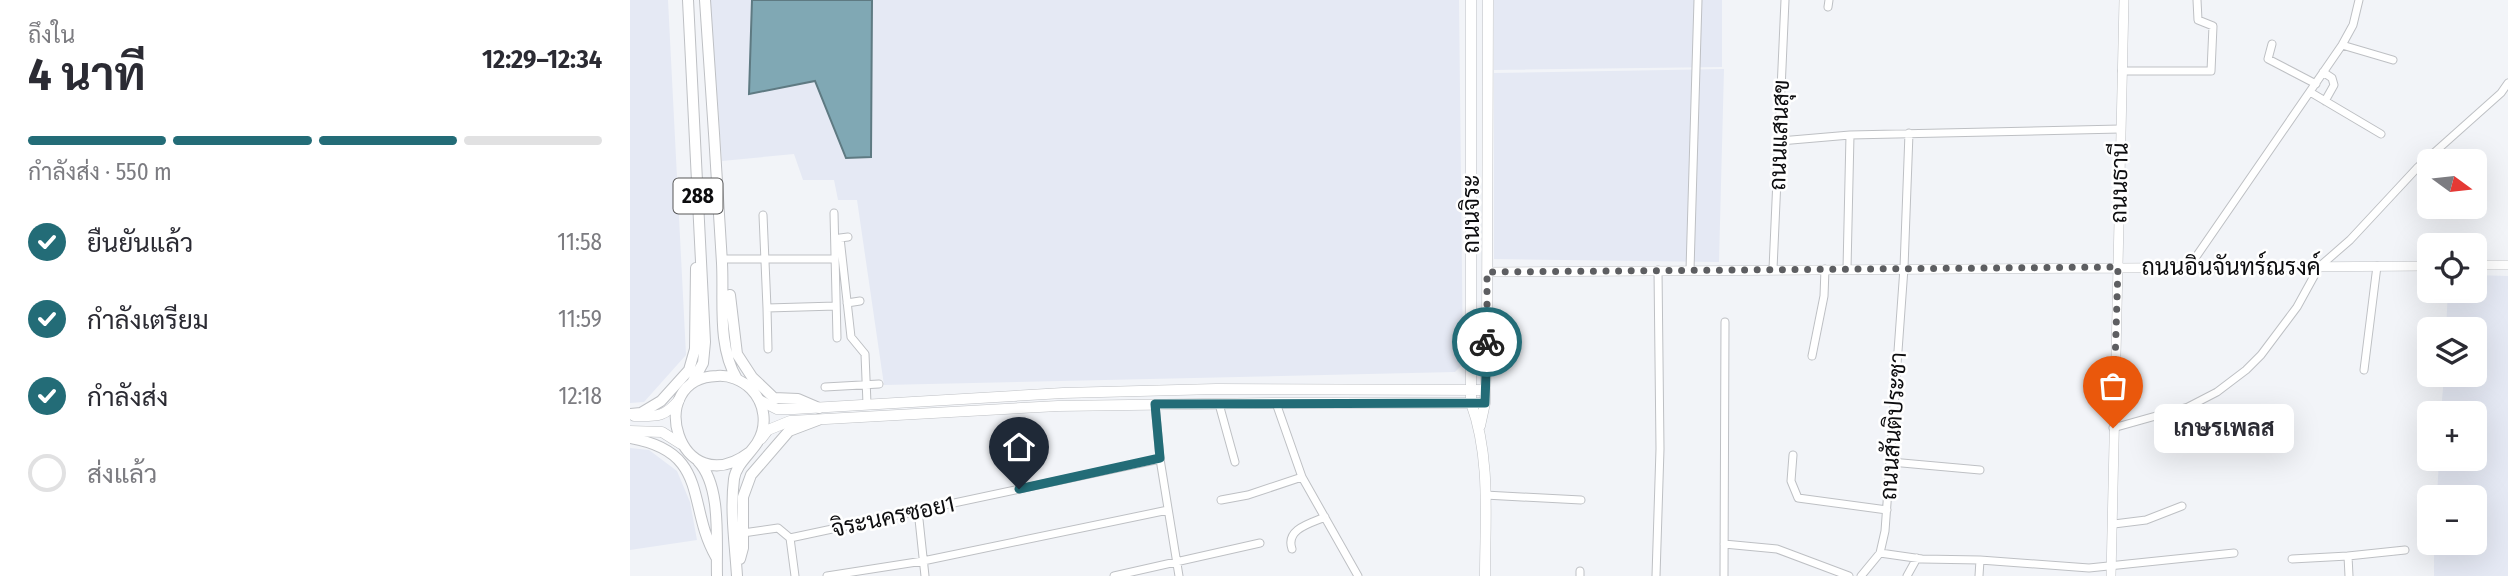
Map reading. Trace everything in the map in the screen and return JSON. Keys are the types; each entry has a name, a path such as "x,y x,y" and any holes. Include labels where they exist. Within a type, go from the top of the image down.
{"main road":[{"name":"288","path":"685,391 703,363 705,342 688,0"},
{"name":"288","path":"705,0 725,343 730,367 737,379"},
{"path":"1471,1 1479,8 1484,7 1488,1"},
{"name":"ถนนจิระ","path":"1471,1 1471,403 1480,426"},
{"name":"ถนนจิระ","path":"1485,576 1485,495 1480,426 1485,403 1488,1"},
{"path":"1472,20 1472,15 1479,12 1484,13 1488,19"},
{"path":"630,415 641,413 662,401 689,370 693,360 695,277 700,235"},
{"path":"722,260 729,278 737,354 752,377 774,398 798,399 820,408"},
{"path":"630,415 661,416 671,410 685,391 699,380 724,376 737,379 750,387 759,400 764,421 758,442"},
{"path":"759,400 777,409 1063,393 1216,388 1485,390"},
{"path":"681,444 675,419 677,407 685,391"},
{"path":"737,576 733,492 735,474 768,430 790,421 1058,406 1276,402 1485,403"},
{"path":"737,576 743,548 743,497 751,475 784,435 818,420"},
{"path":"630,431 662,432 681,444 708,474 713,488 717,576"},
{"path":"630,438 659,445 684,468 693,481 706,539 716,557"},
{"path":"695,458 706,463 730,464 750,452"}],"street":[{"path":"1690,270 1698,0"},
{"name":"ถนนแสนสุข","path":"1773,269 1785,0"},
{"name":"ถนนธานี","path":"2111,572 2124,0"},
{"path":"2122,71 2211,71 2213,26 2198,20 2197,0"},
{"path":"2189,267 2342,46 2353,25 2359,0"},
{"path":"2272,44 2268,59 2316,84"},
{"path":"2342,46 2393,60"},
{"path":"2323,72 2332,78 2334,85 2325,101"},
{"path":"2113,428 2188,407 2231,382 2261,355 2297,307 2319,267 2350,240 2418,167 2501,93 2508,83"},
{"path":"2310,92 2381,134"},
{"path":"1780,141 1850,135 2120,129"},
{"name":"ถนนสันติประชา","path":"1880,553 1891,462 1904,268 1909,134"},
{"path":"1847,269 1850,135"},
{"path":"834,213 837,338"},
{"path":"763,215 768,349"},
{"path":"848,237 840,238 847,303 851,337 865,354 867,404"},
{"path":"722,260 834,259"},
{"path":"2487,265 2508,265"},
{"path":"2364,370 2377,266"},
{"name":"ถนนอินจันทร์ณรงค์","path":"1487,272 2417,266"},
{"path":"1812,356 1824,296 1825,269"},
{"path":"1656,576 1660,449 1658,270"},
{"path":"847,303 860,301"},
{"path":"767,308 836,306"},
{"path":"1724,576 1725,322"},
{"path":"825,387 879,384"},
{"path":"1276,402 1302,477 1358,576"},
{"path":"1155,404 1160,458 1179,576"},
{"path":"1219,404 1235,462"},
{"path":"1793,454 1791,481 1798,498 1887,510"},
{"name":"จิระนครซอย1","path":"790,538 1160,458"},
{"path":"1891,462 1980,470"},
{"path":"1221,500 1248,495 1302,477"},
{"path":"1485,495 1581,500"},
{"path":"2114,524 2146,520 2182,506"},
{"path":"918,510 925,576"},
{"path":"827,576 923,561 1168,510"},
{"path":"1292,549 1291,535 1325,517"},
{"path":"743,533 778,528 790,538 795,576"},
{"path":"1114,576 1260,543"},
{"path":"1724,544 1777,550 1849,576"},
{"path":"2292,559 2405,550"},
{"path":"1861,576 1880,553 1917,558 2089,568 2111,572 2235,553"},
{"path":"2348,556 2349,576"},
{"path":"1907,576 1917,558"},
{"path":"1979,576 1980,561"}],"shaded area":[{"path":"630,0 668,0 686,355 644,402 630,403"},
{"path":"710,0 1459,0 1463,364 1455,372 884,385 857,200 838,200 834,180 803,180 794,154 722,161"},
{"path":"1494,0 1722,0 1722,67 1494,70"},
{"path":"1724,69 1719,262 1494,259 1494,73"},
{"path":"2487,275 2508,276 2508,576 2434,576 2434,555 2487,555 2487,485 2438,485 2438,471 2487,471 2487,401 2442,401 2443,387 2487,387 2487,317 2447,317 2447,303 2487,303"},
{"path":"630,448 649,450 677,471 690,502 697,540 630,550"}],"water":[{"path":"752,0 872,0 871,157 846,158 815,81 749,94"}],"way so far":[{"path":"1487,342 1487,272 2118,267 2113,428"}],"place":[{"name":"เกษรเพลส","path":"2113,428"}],"route":[{"path":"1019,489 1160,458 1155,404 1485,403 1487,342"}]}
